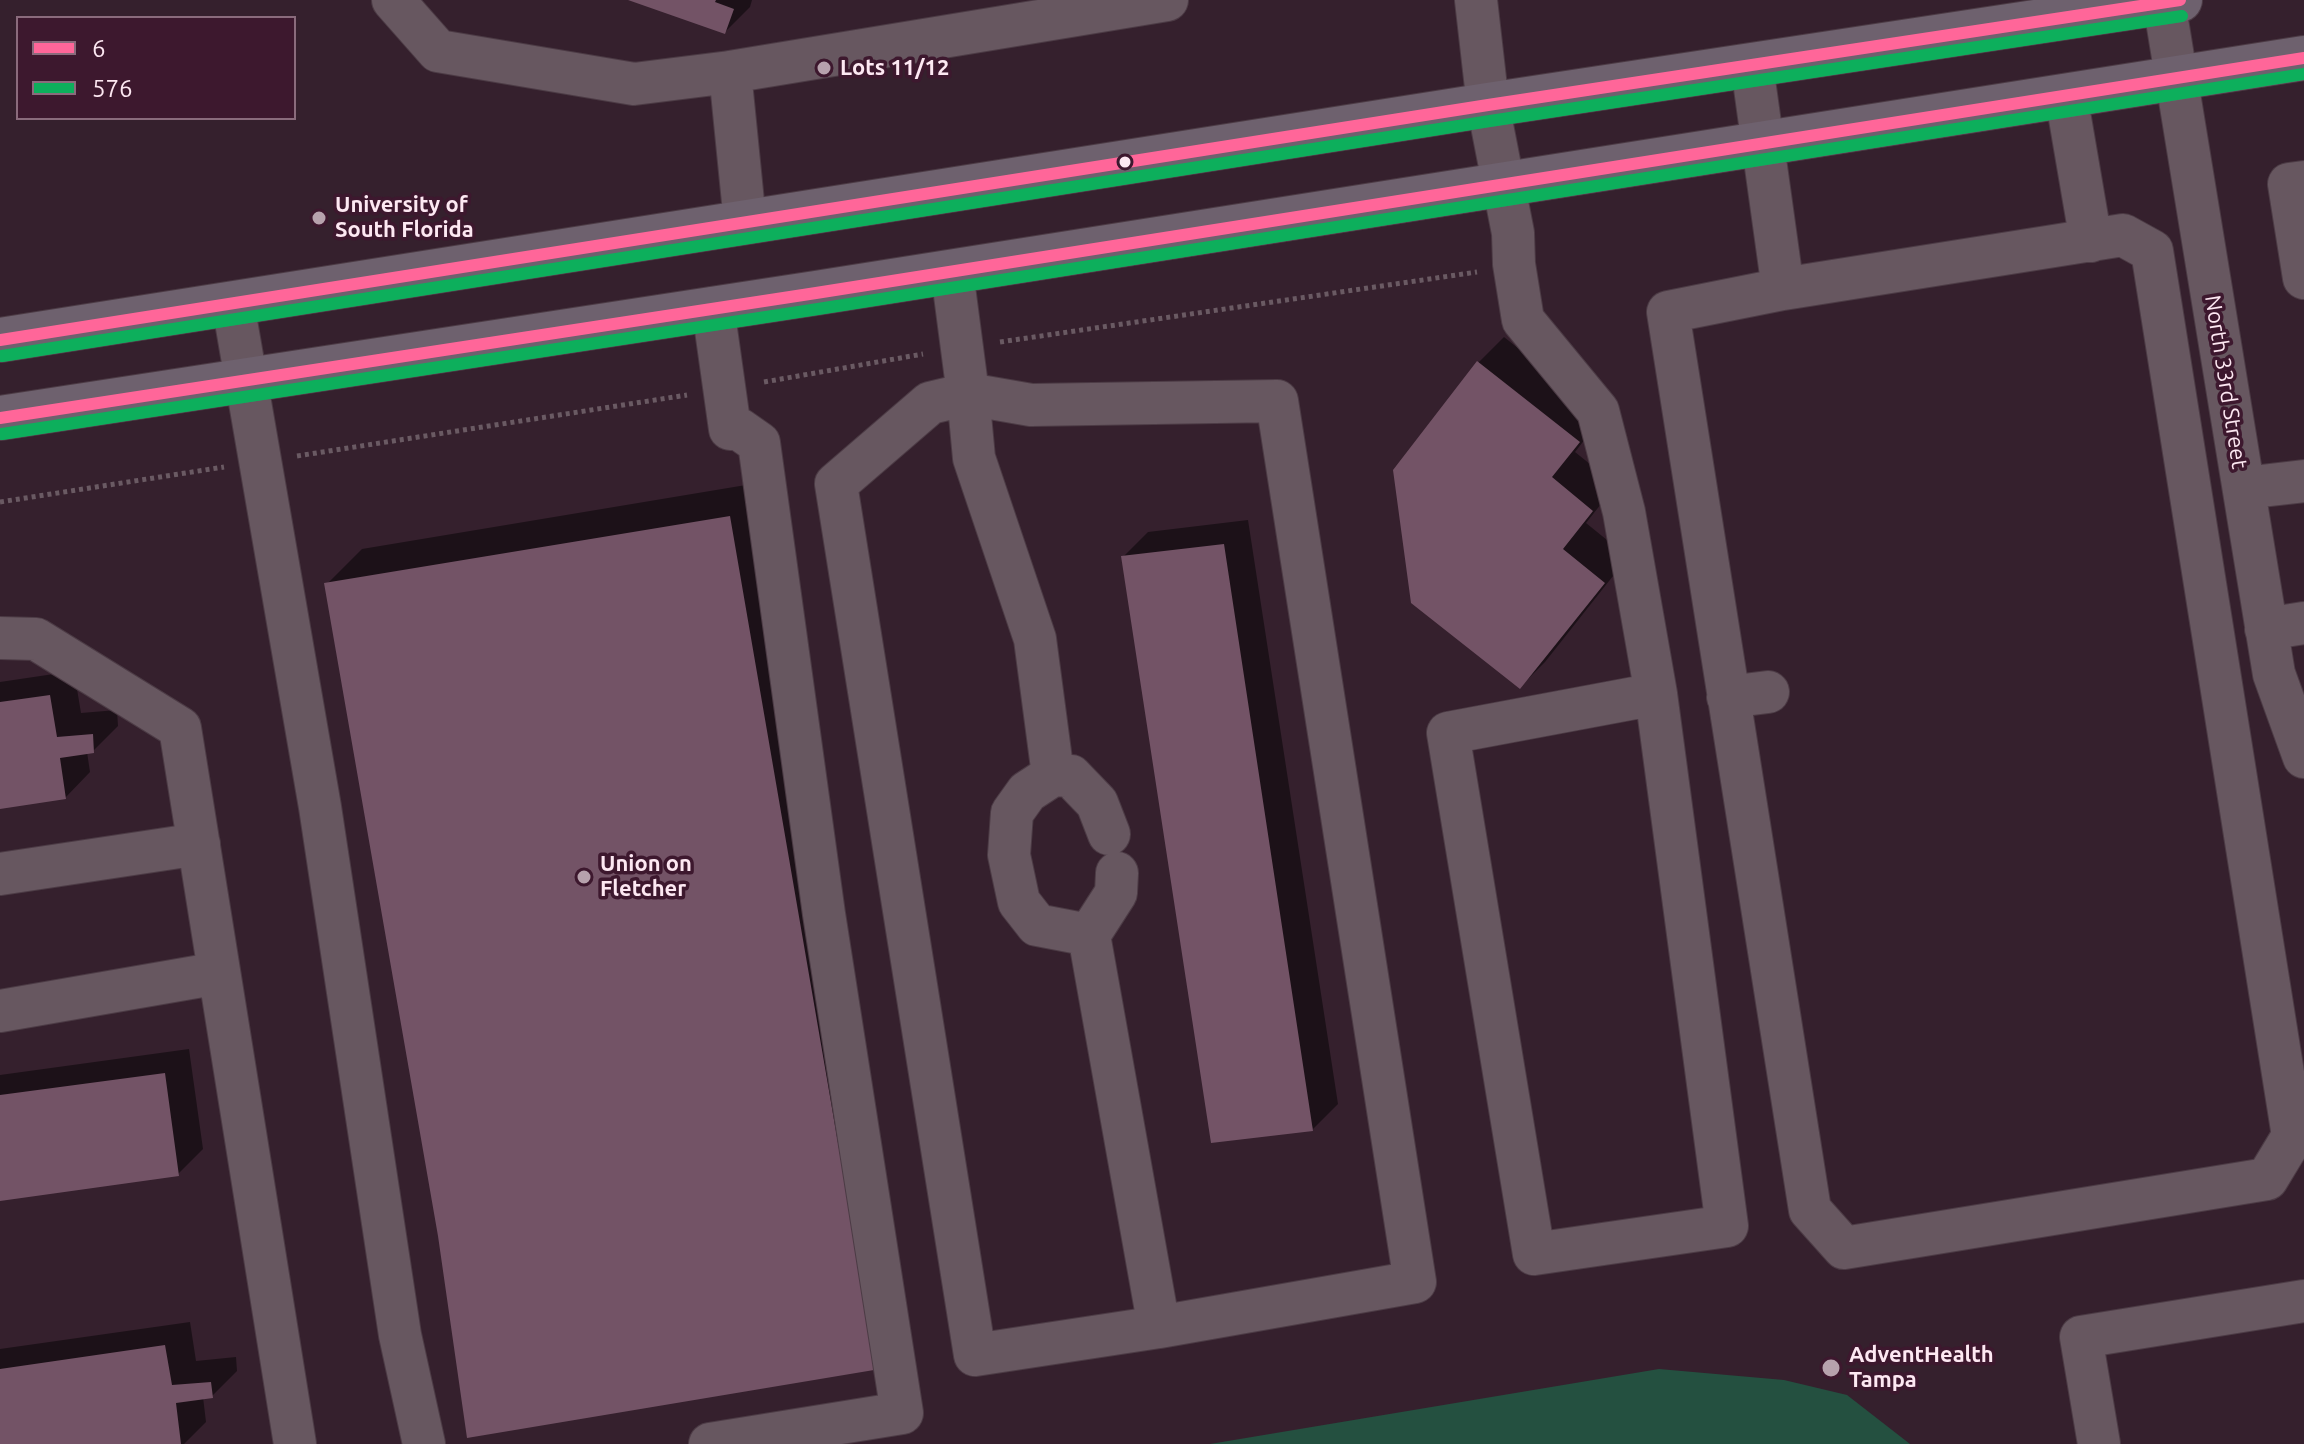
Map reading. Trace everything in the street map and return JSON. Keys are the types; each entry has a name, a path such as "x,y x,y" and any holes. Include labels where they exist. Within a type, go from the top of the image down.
{"main road":[{"path":"0,340 1488,105 2172,1"},
{"path":"0,418 952,272 2304,58"}],"street":[{"path":"393,0 438,51 634,84 730,72 1111,5 1167,0"},
{"path":"1476,0 1488,105 1513,233 1514,264 1523,320 1598,411 1624,512 1656,694 1727,1226 1534,1254 1448,733 1656,694"},
{"name":"North 33rd Street","path":"2172,1 2177,78 2244,488 2285,626 2274,674 2304,757"},
{"path":"1752,66 1783,289"},
{"path":"730,72 745,222"},
{"path":"2066,95 2091,241"},
{"path":"2304,182 2289,184 2304,278"},
{"path":"2123,235 2152,251 2226,791 2293,1136 2267,1179 1844,1248 1810,1210 1748,695 1668,312 1783,289 2091,241 2123,235"},
{"path":"952,272 974,458 1035,639 1053,775"},
{"path":"233,304 320,807 400,1335 424,1444"},
{"path":"710,1444 902,1413 824,914 759,443 739,429 730,429 713,308"},
{"path":"968,394 1031,405 1277,401 1415,1282 1159,1327 975,1355 836,484 930,403 968,394"},
{"path":"2244,488 2304,481"},
{"path":"0,638 36,639 180,728 295,1444"},
{"path":"1089,935 1037,925 1019,902 1009,855 1012,813 1027,792 1053,775 1071,776 1097,803 1113,854 1116,893 1089,935 1159,1327"},
{"path":"0,874 199,844"},
{"path":"0,1011 219,973"},
{"path":"2099,1444 2081,1337 2304,1301"}],"shaded area":[{"path":"1659,1369 1784,1380 1847,1395 1910,1444 1210,1444"}],"building":[{"path":"628,0 716,0 734,9 725,34"},
{"path":"1477,361 1580,442 1552,477 1593,511 1563,549 1605,583 1520,689 1411,603 1393,470"},
{"name":"Union on Fletcher","path":"730,516 874,1370 467,1438 438,1236 324,583"},
{"path":"1224,544 1313,1131 1211,1143 1121,556"},
{"path":"50,695 57,737 93,734 94,753 60,758 66,799 0,809 0,702"},
{"path":"165,1073 179,1176 0,1201 0,1095"},
{"path":"165,1345 172,1385 211,1382 213,1398 176,1403 181,1444 0,1444 0,1369"}],"transit line":[{"name":"6","path":"0,340 1488,105 2180,0"},
{"name":"576","path":"2,356 1490,121 2182,16"},
{"name":"6","path":"0,418 816,293 2304,58"},
{"name":"576","path":"2,434 818,309 2304,74"}],"place":[{"name":"Lots 11/12","path":"824,68"},
{"name":"University of South Florida","path":"319,218"},
{"name":"Union on Fletcher","path":"584,877"},
{"name":"AdventHealth Tampa","path":"1831,1368"}]}
